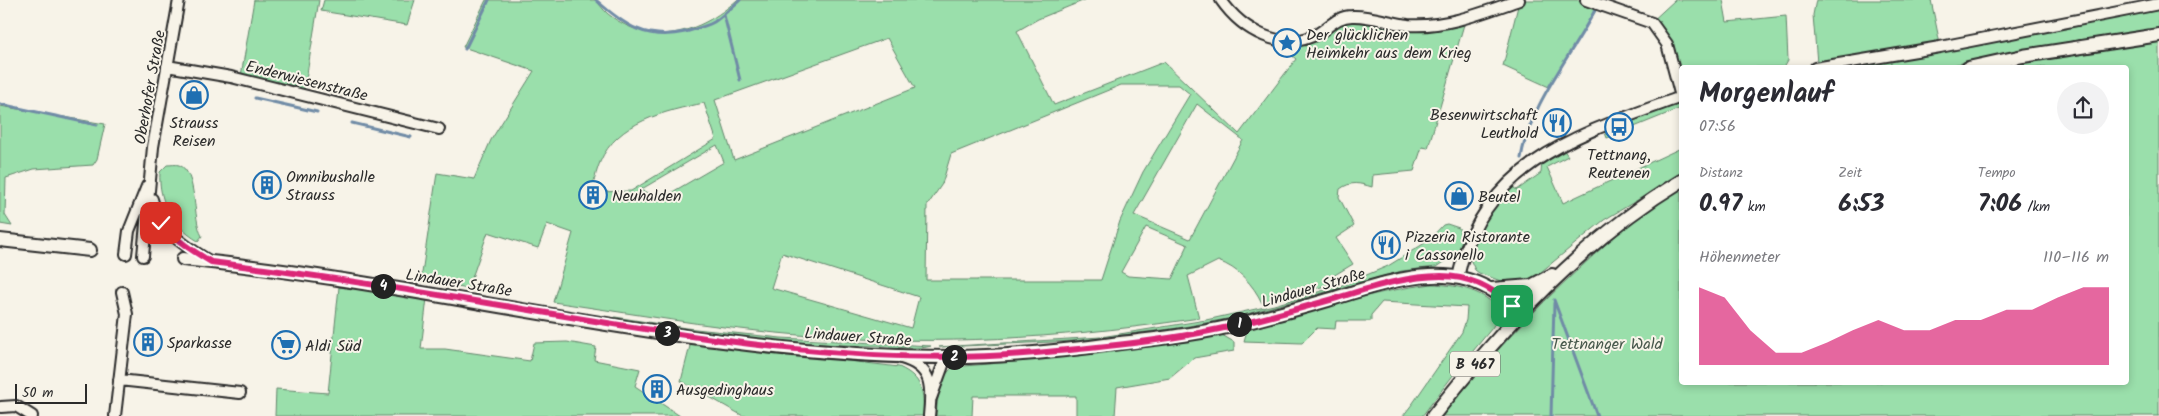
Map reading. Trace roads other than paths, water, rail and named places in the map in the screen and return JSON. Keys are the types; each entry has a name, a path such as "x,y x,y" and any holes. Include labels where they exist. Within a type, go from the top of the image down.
{"main road":[{"path":"1982,65 2032,54 2159,35"},
{"name":"B 467","path":"1433,416 1489,346 1519,313 1564,270 1633,213 1679,182"},
{"path":"0,240 90,250"},
{"name":"Lindauer Straße","path":"183,259 427,293 691,337 891,355 946,357 1014,355 1212,330 1285,313 1398,281 1434,276 1471,280 1492,289 1519,313"},
{"path":"1492,289 1531,286 1564,270"}],"street":[{"name":"Oberhofer Straße","path":"143,256 150,180 179,0"},
{"path":"1221,0 1234,18 1248,28 1269,37 1291,40 1309,38 1344,17 1361,16 1411,25 1426,24 1463,19 1519,0"},
{"path":"1586,0 1652,23 1659,30 1667,44 1679,89"},
{"path":"1832,65 1940,47 2159,4"},
{"name":"Enderwiesenstraße","path":"167,66 231,77 439,129"},
{"path":"1458,278 1467,244 1481,216 1500,191 1521,171 1575,138 1606,124 1679,98"},
{"name":"Oberhofer Straße","path":"126,254 129,231 137,207 150,180"},
{"name":"Oberhofer Straße","path":"150,180 154,208 161,223 181,243 211,262"},
{"path":"115,416 127,314 122,292"},
{"path":"891,355 912,361 924,369 929,384 931,400"},
{"path":"929,416 931,400 946,357"},
{"path":"120,380 240,393"},
{"path":"2,407 16,406 32,416"}],"waterway":[{"path":"465,49 489,0"},
{"path":"596,0 616,17 636,29 659,34 685,32 707,25 717,20 740,0"},
{"path":"1521,158 1526,138 1542,100 1595,10"},
{"path":"724,15 740,80"},
{"path":"255,98 317,112"},
{"path":"0,104 97,125"},
{"path":"352,123 411,137"},
{"path":"1554,300 1597,416"},
{"path":"1551,416 1554,303"}],"place":[{"name":"Der glücklichen Heimkehr aus dem Krieg","path":"1287,43"},
{"name":"Strauss Reisen","path":"194,95"},
{"name":"Besenwirtschaft Leuthold","path":"1557,123"},
{"name":"Tettnang, Reutenen","path":"1619,127"},
{"name":"Omnibushalle Strauss","path":"267,185"},
{"name":"Neuhalden","path":"593,195"},
{"name":"Beutel","path":"1459,196"},
{"name":"Pizzeria Ristorante i Cassonello","path":"1386,245"},
{"name":"Sparkasse","path":"148,342"},
{"name":"Aldi Süd","path":"286,345"},
{"name":"Ausgedinghaus","path":"657,389"}],"park label":[{"name":"Tettnanger Wald","path":"1607,343"}]}
